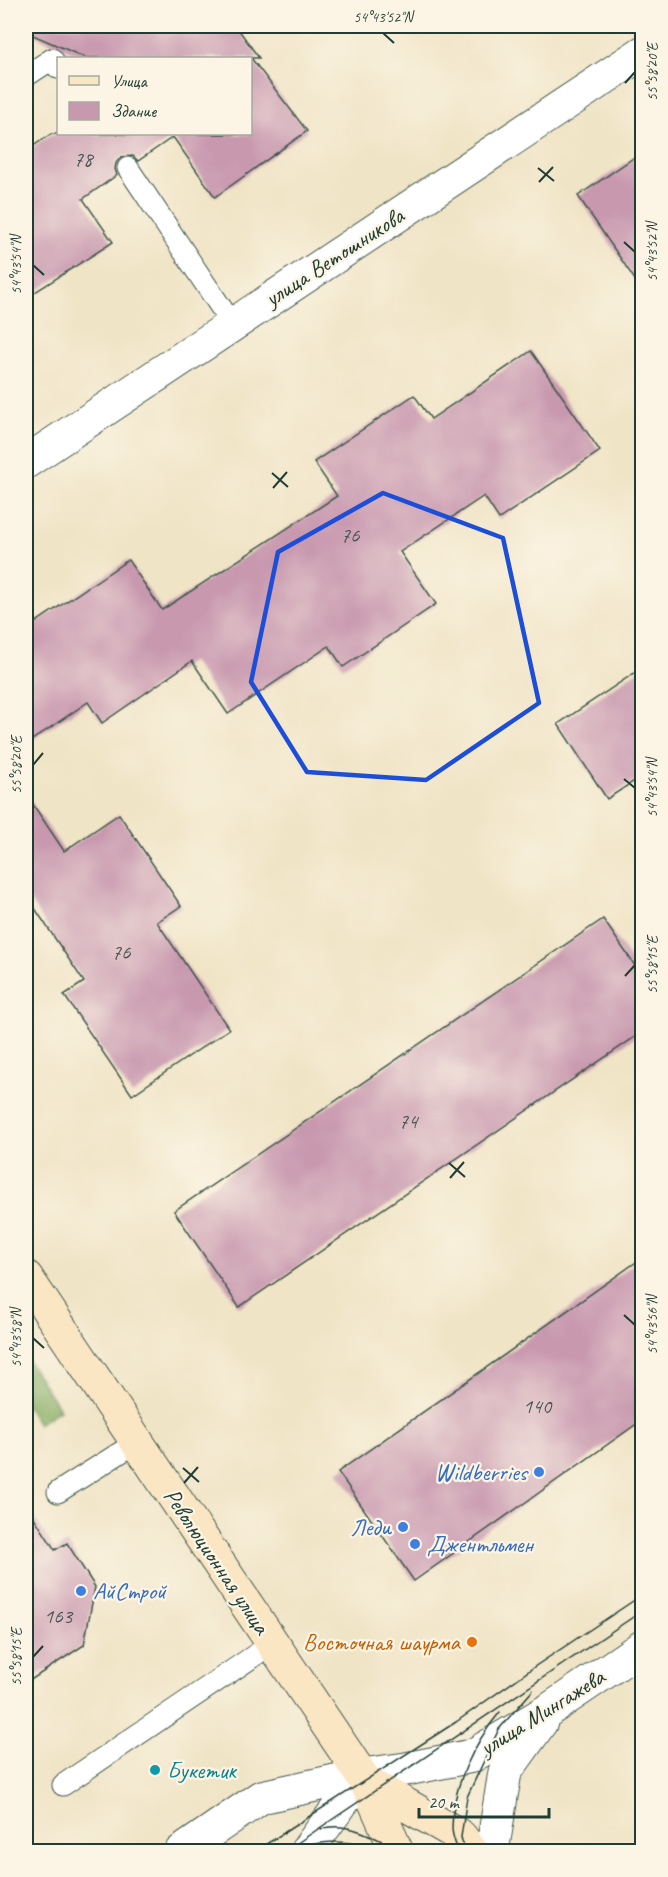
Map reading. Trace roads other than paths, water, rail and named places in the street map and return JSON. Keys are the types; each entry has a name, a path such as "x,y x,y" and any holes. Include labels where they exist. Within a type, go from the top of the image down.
{"main road":[{"name":"Революционная улица","path":"26,1277 364,1778 397,1851"},
{"path":"364,1778 452,1831 472,1851"}],"street":[{"name":"улица Ветошникова","path":"26,462 642,53"},
{"name":"улица Мингажева","path":"181,1851 261,1797 472,1756 549,1710 642,1647"},
{"path":"492,1851 505,1772 549,1710"},
{"path":"306,1851 364,1778"}],"lane":[{"path":"26,76 52,59 57,66"},
{"path":"128,168 232,324"},
{"path":"58,1492 137,1442"},
{"path":"63,1785 273,1643"}],"tram line":[{"path":"254,1852 456,1722 642,1595"},
{"path":"284,1852 642,1611"},
{"path":"464,1849 461,1837 467,1797 499,1729 533,1690"},
{"path":"458,1852 452,1828 460,1781 473,1752 500,1712"},
{"path":"321,1829 341,1827 363,1832 402,1852"},
{"path":"295,1849 317,1843 339,1842 361,1845 383,1852"}],"place":[{"name":"Wildberries","path":"539,1472"},
{"name":"Леди","path":"403,1527"},
{"name":"Джентльмен","path":"415,1544"},
{"name":"АйСтрой","path":"81,1591"},
{"name":"Восточная шаурма","path":"472,1642"},
{"name":"Букетик","path":"155,1770"}]}
